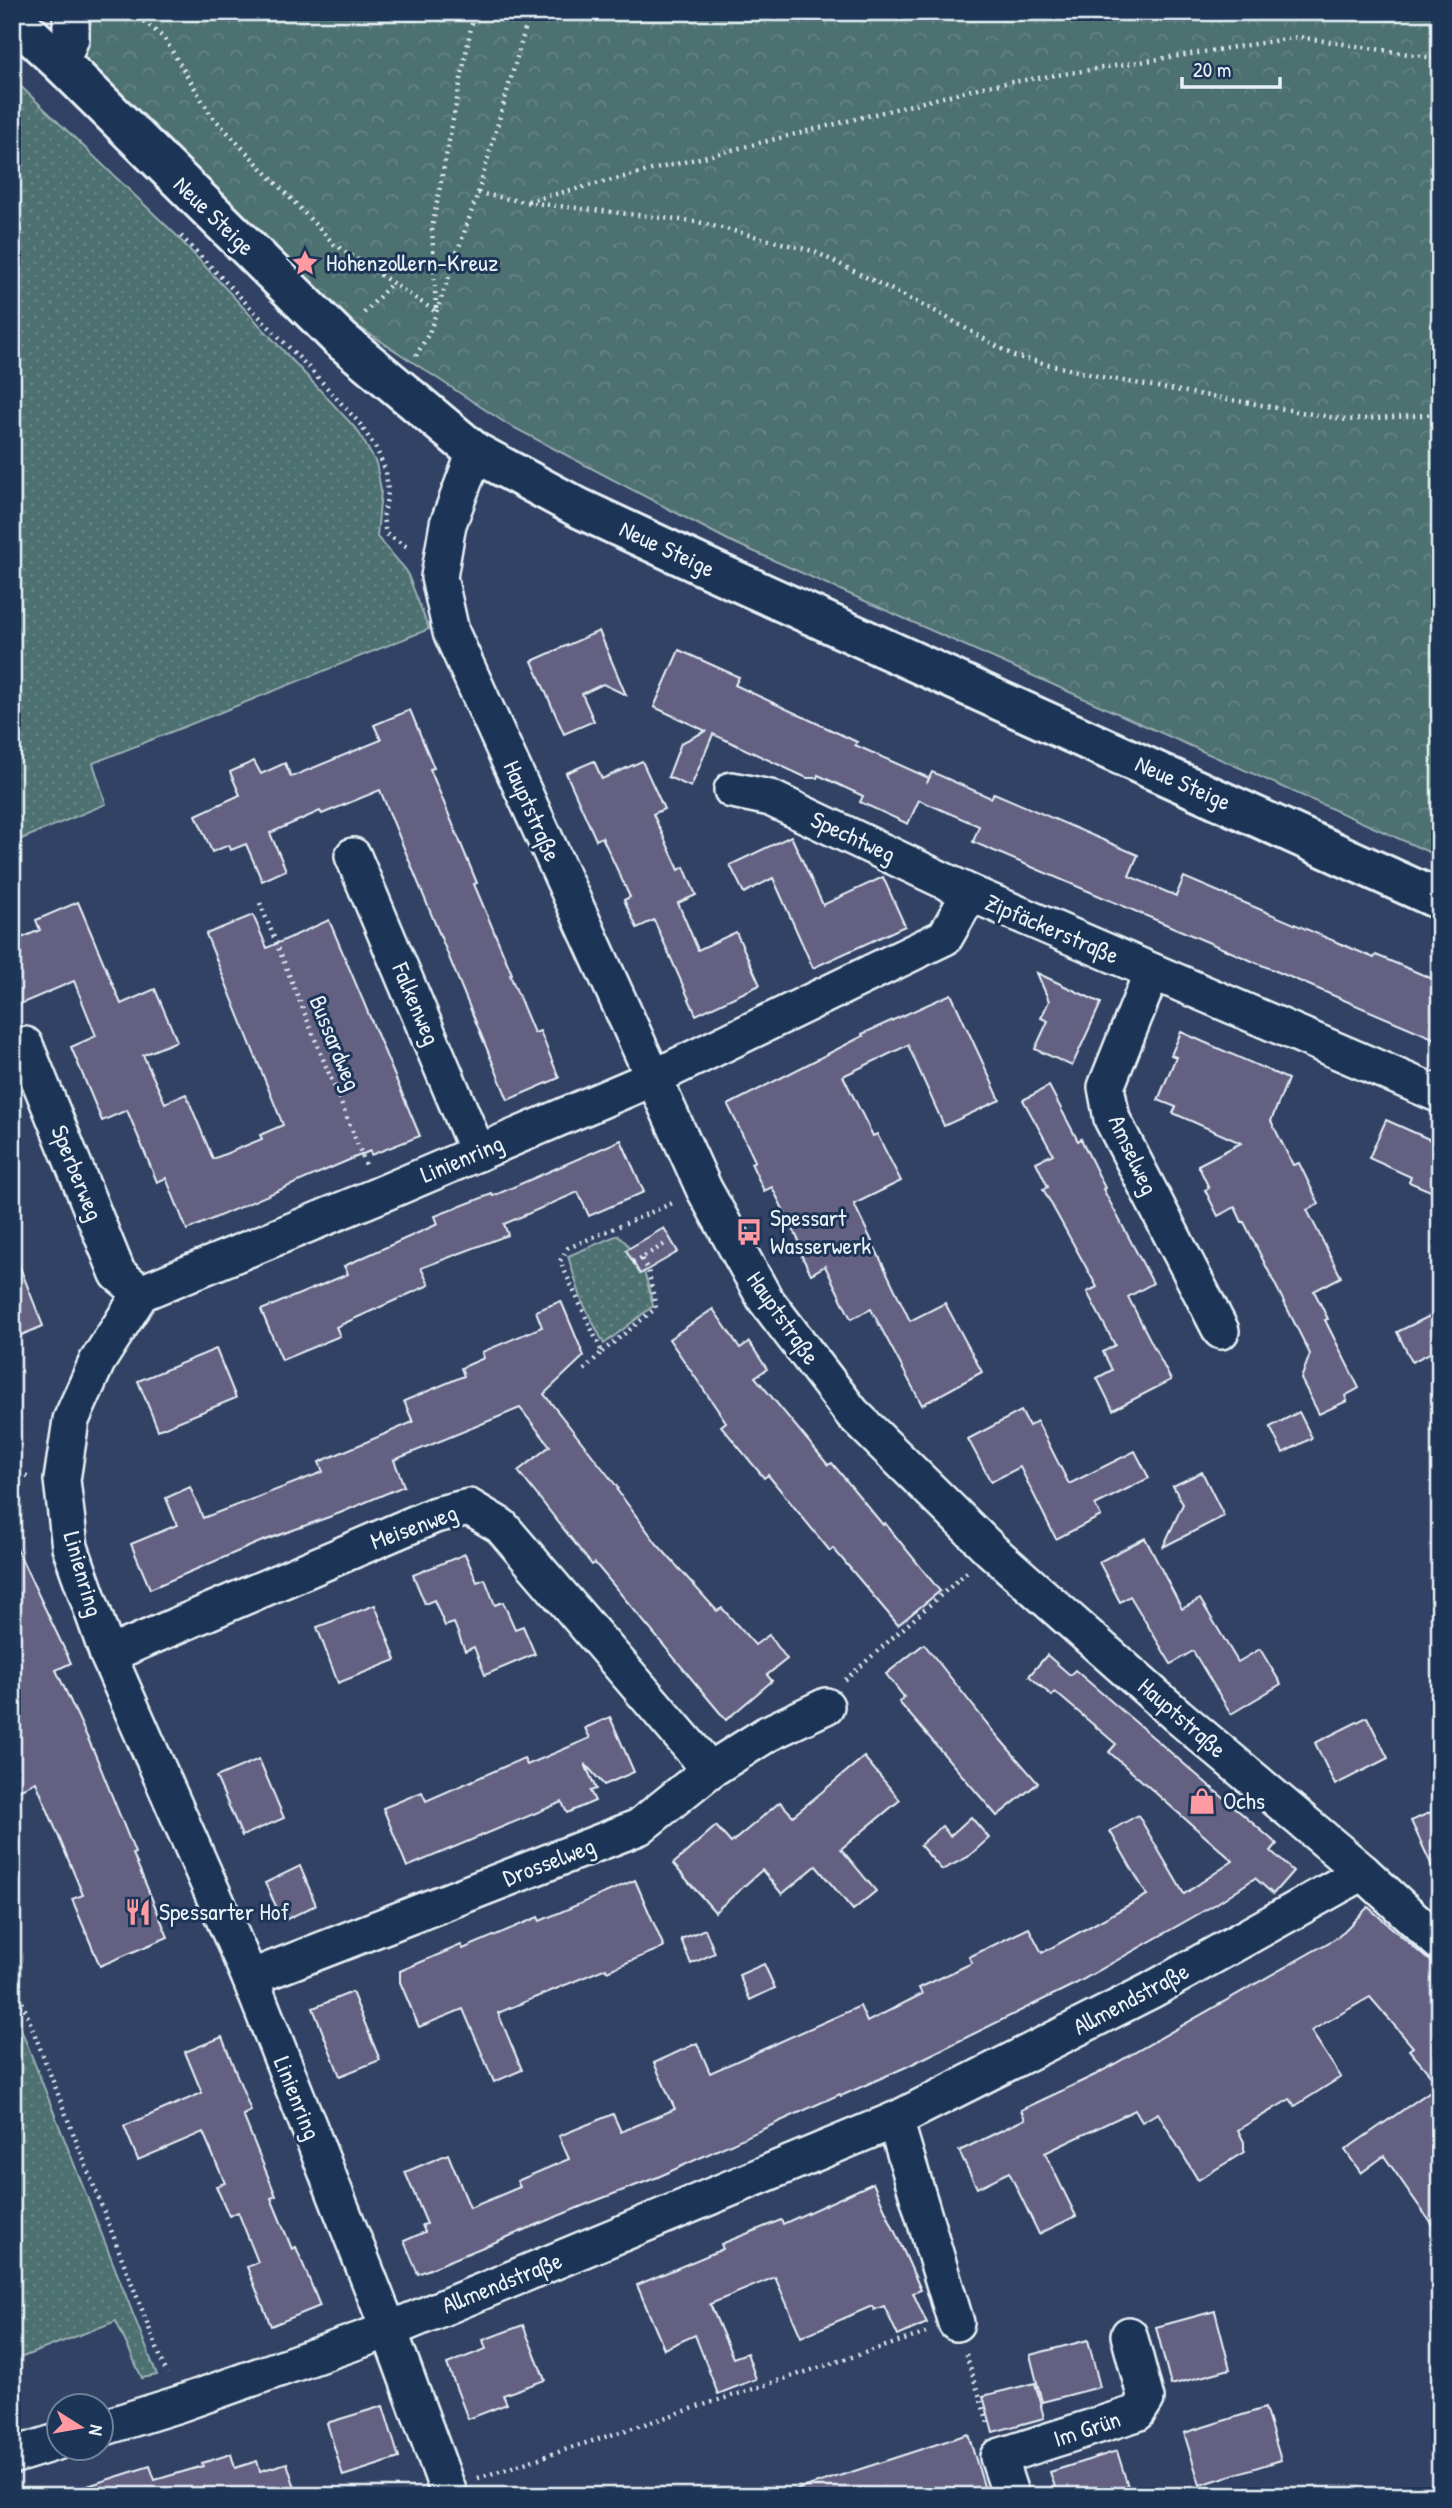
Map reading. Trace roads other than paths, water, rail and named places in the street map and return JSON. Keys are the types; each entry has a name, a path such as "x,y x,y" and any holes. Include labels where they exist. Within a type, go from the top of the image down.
{"main road":[{"name":"Neue Steige","path":"12,18 330,329 475,452 579,508 712,570 1440,900"}],"street":[{"path":"61,63 71,38 71,12"},
{"name":"Hauptstraße","path":"475,452 448,524 439,577 451,632 704,1189 765,1299 852,1413 992,1551 1178,1716 1363,1872 1440,1943"},
{"name":"Spechtweg","path":"732,790 770,798 970,893"},
{"name":"Falkenweg","path":"353,856 478,1153"},
{"name":"Zipfäckerstraße","path":"653,1078 945,937 970,893 1440,1095"},
{"name":"Amselweg","path":"1152,972 1106,1087 1112,1119 1221,1331"},
{"name":"Sperberweg","path":"25,1045 118,1274 141,1293"},
{"name":"Linienring","path":"449,2492 389,2330 250,1978 108,1655 70,1547 62,1480 71,1420 97,1362 141,1293 653,1078"},
{"name":"Meisenweg","path":"108,1655 435,1515 469,1507 500,1526 710,1770"},
{"name":"Drosselweg","path":"250,1978 639,1827 710,1770 767,1734 826,1706"},
{"name":"Allmendstraße","path":"116,2424 389,2330 895,2120 1150,1991 1363,1872"},
{"path":"895,2120 956,2323"},
{"name":"Im Grün","path":"1011,2496 998,2458 1137,2413 1146,2399 1129,2335"},
{"path":"12,2456 46,2445"}],"place":[{"name":"Hohenzollern-Kreuz","path":"305,263"},
{"name":"Spessart Wasserwerk","path":"749,1232"},
{"name":"Ochs","path":"1202,1801"},
{"name":"Spessarter Hof","path":"138,1912"}]}
